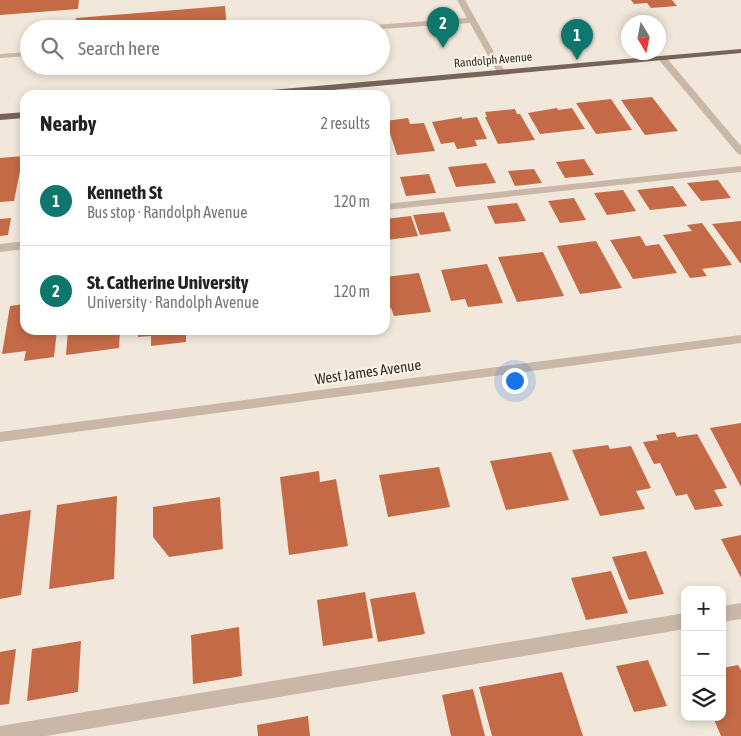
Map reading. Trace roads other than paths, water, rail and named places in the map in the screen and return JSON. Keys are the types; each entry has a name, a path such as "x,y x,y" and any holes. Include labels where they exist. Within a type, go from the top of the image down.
{"main road":[{"name":"Randolph Avenue","path":"666,58 741,51"},
{"name":"Randolph Avenue","path":"302,90 639,60"},
{"path":"0,117 20,115"}],"street":[{"path":"461,0 501,72"},
{"path":"390,26 472,20"},
{"path":"0,56 20,55"},
{"path":"664,60 741,152"},
{"path":"390,206 741,170"},
{"path":"0,248 20,246"},
{"name":"West James Avenue","path":"0,437 741,339"},
{"path":"726,613 741,611"},
{"path":"0,735 681,622"}],"place":[{"name":"St. Catherine University","path":"443,48"},
{"name":"Kenneth St","path":"577,60"}]}
